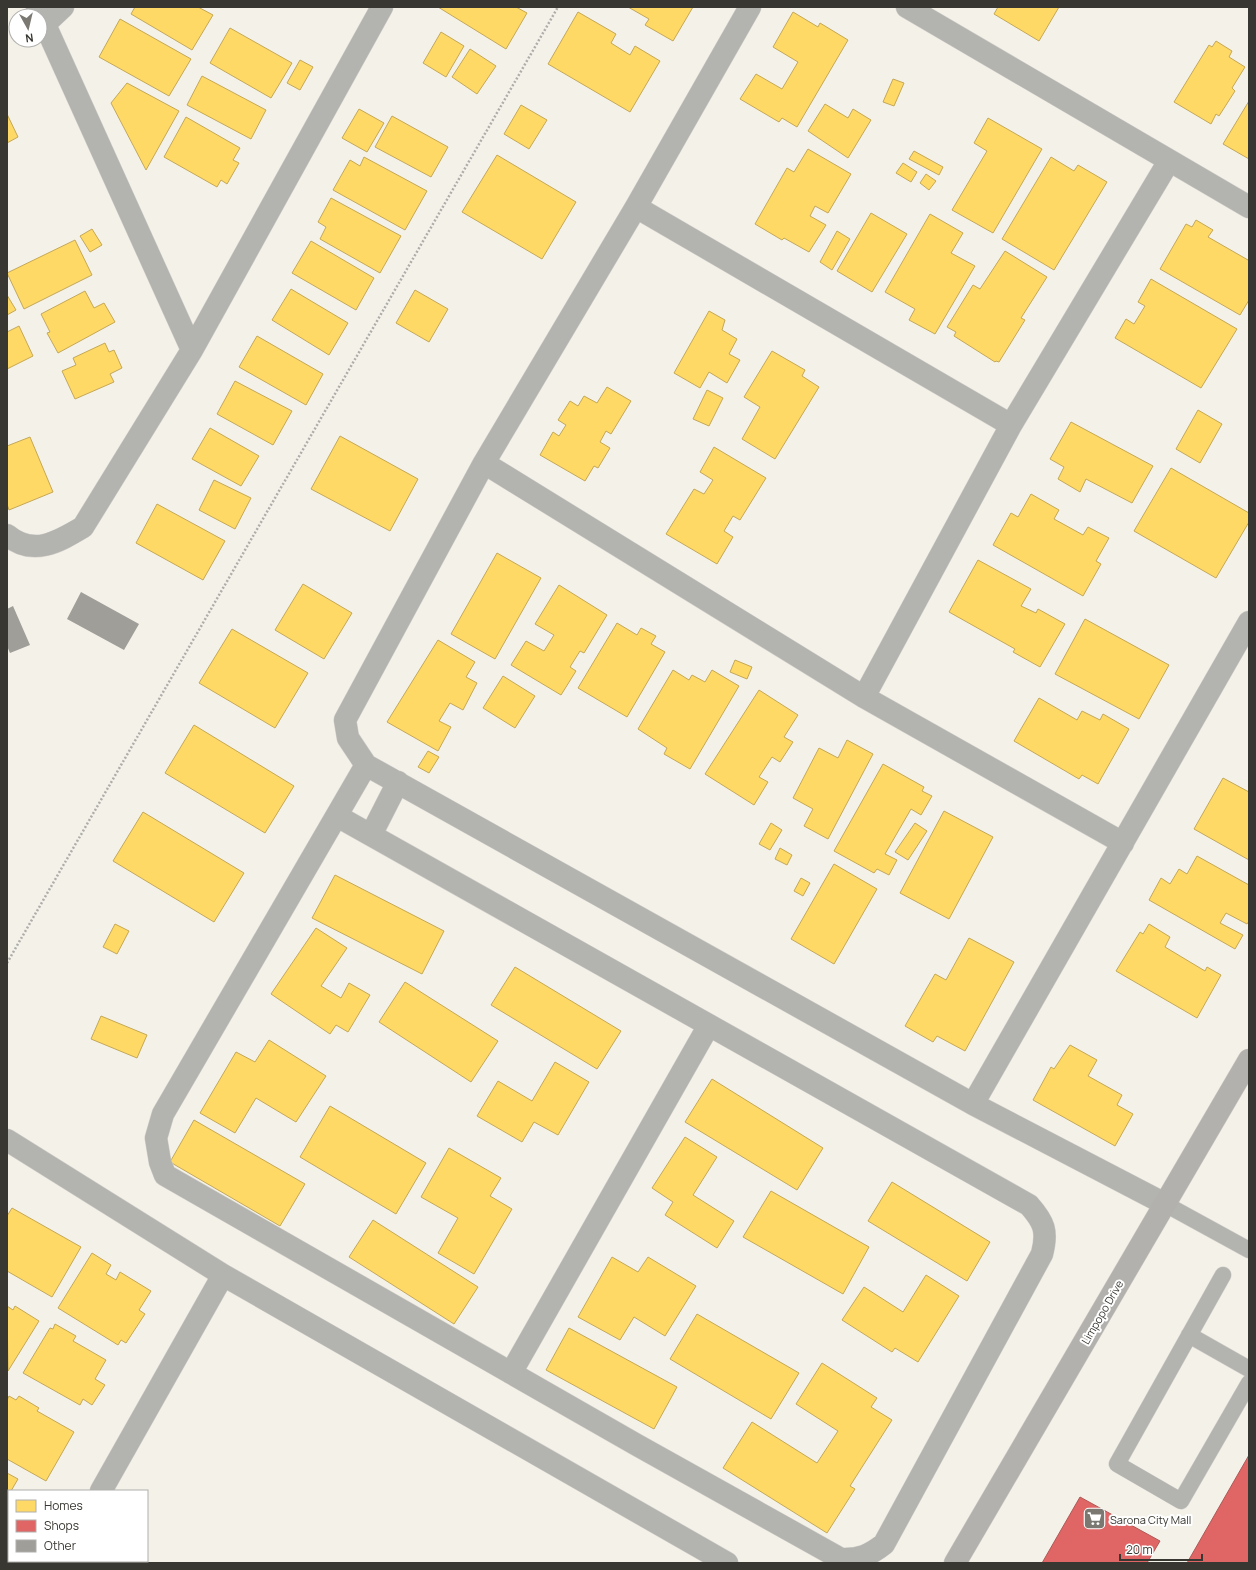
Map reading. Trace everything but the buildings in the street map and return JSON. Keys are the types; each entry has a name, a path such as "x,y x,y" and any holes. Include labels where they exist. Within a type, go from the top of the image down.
{"street":[{"path":"48,12 63,7"},
{"path":"7,535 12,540 34,548 57,543 83,527 192,350 382,7"},
{"path":"750,7 636,207 484,463 345,720 348,738 366,765 973,1104 1165,1204"},
{"path":"907,7 1249,207"},
{"path":"48,31 192,350"},
{"path":"864,697 1011,425 1169,161"},
{"path":"636,207 1011,425"},
{"path":"484,463 864,697 1123,843"},
{"path":"973,1104 1249,622"},
{"path":"337,816 1029,1205 1043,1223 1046,1239 1042,1254 884,1544 870,1555 854,1560 841,1559 511,1373 165,1175 160,1162 156,1138 163,1114 366,765"},
{"path":"371,835 398,782"},
{"path":"511,1373 709,1025"},
{"name":"Limpopo Drive","path":"955,1563 1249,1060"},
{"path":"7,1140 224,1275 727,1563"},
{"path":"102,1490 224,1275"}],"lane":[{"path":"1165,1204 1249,1250"},
{"path":"1223,1275 1117,1464 1181,1501 1249,1383"},
{"path":"1189,1335 1249,1369"}],"path":[{"path":"7,963 558,7"}],"place":[{"name":"Sarona City Mall","path":"1094,1519"}]}
